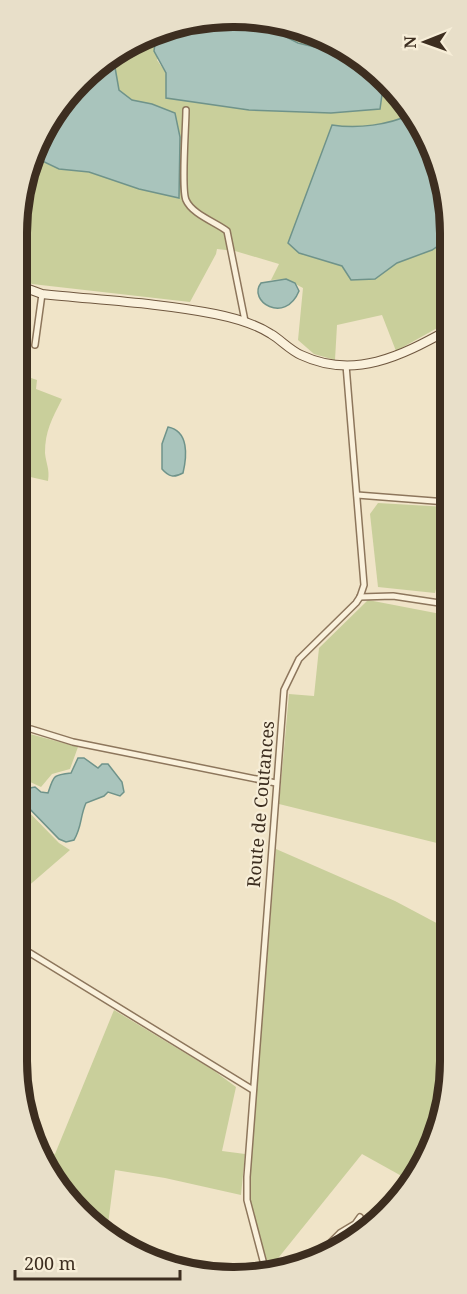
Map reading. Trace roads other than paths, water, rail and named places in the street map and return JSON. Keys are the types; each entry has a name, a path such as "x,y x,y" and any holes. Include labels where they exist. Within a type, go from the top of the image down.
{"street":[{"path":"186,110 184,185 186,200 193,209 227,231 245,321"},
{"path":"27,288 42,294 185,310 245,321 271,333 300,354 327,363 368,364 391,359 440,334"},
{"path":"35,345 42,294"},
{"path":"346,365 364,585 360,597 393,596 440,603"},
{"path":"357,495 440,501"},
{"name":"Route de Coutances","path":"264,1264 246,1200 284,690 299,659 360,597"},
{"path":"32,729 73,742 276,783"},
{"path":"27,951 253,1090"},
{"path":"330,1243 340,1233 355,1224 360,1217"}],"water":[{"path":"247,27 275,31 298,43 325,49 370,78 383,91 380,109 331,113 249,110 166,98 166,73 154,51 155,43 180,34 207,29"},
{"path":"115,65 119,90 132,100 152,104 175,113 180,137 179,198 139,189 89,172 59,169 41,160 48,142 87,87"},
{"path":"403,117 424,154 433,180 438,207 440,244 432,250 397,263 375,279 351,280 342,266 299,253 288,243 332,125 352,127"},
{"path":"286,279 295,283 299,291 293,301 285,307 277,308 263,302 258,290 261,283"},
{"path":"168,427 180,433 185,445 183,473 177,476 169,475 162,469 162,444"},
{"path":"78,758 84,758 98,768 102,764 108,764 122,782 124,792 120,796 108,792 86,803 77,835 74,840 66,842 59,839 27,806 27,798 30,788 35,787 41,792 48,793 55,777 71,773"}]}
